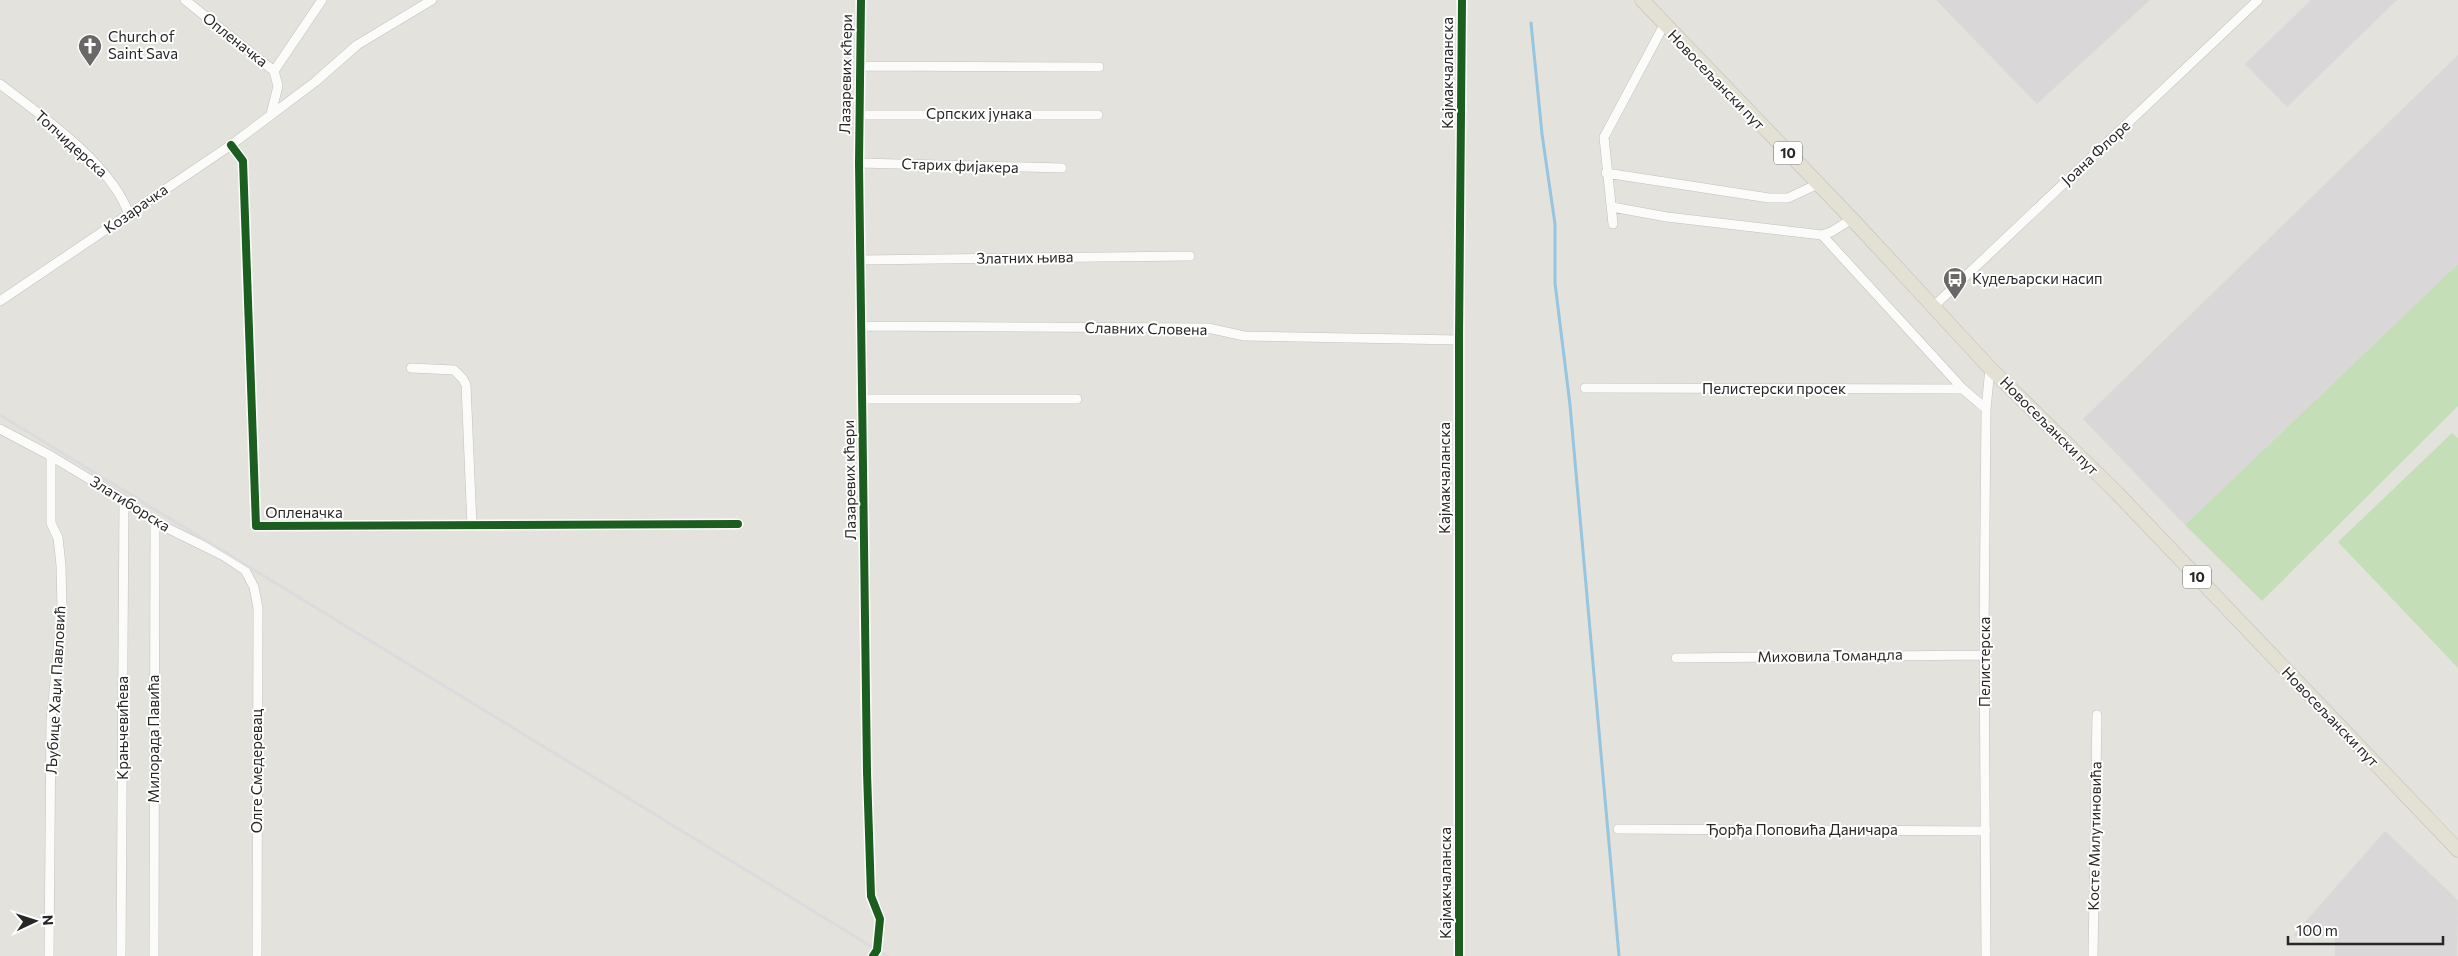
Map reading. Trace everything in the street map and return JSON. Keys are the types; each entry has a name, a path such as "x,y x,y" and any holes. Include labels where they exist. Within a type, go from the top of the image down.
{"main road":[{"name":"Новосељански пут","path":"1642,0 1664,26 1852,219 1990,368 2117,493 2458,850"}],"street":[{"name":"Опленачка","path":"186,0 274,71 278,86 271,114"},
{"path":"274,71 322,0"},
{"name":"Козарачка","path":"0,301 231,145 315,82 357,45 432,0"},
{"name":"Лазаревих кћери","path":"861,0 858,163 862,326 866,723 871,896 880,919 878,941 873,956"},
{"name":"Кајмакчаланска","path":"1459,956 1459,340 1462,0"},
{"name":"Јоана Флоре","path":"1934,306 2258,0"},
{"path":"1614,224 1606,173 1605,133 1664,26"},
{"path":"860,66 1099,67"},
{"name":"Топчидерска","path":"0,84 51,123 109,178 124,199 129,215"},
{"name":"Српских јунака","path":"859,115 1098,115"},
{"name":"Опленачка","path":"231,145 243,161 256,526 738,524"},
{"name":"Старих фијакера","path":"858,163 1062,168"},
{"path":"1606,173 1769,198 1788,198 1818,184"},
{"path":"1612,207 1667,217 1822,235 1831,232 1852,219"},
{"path":"1822,235 1963,390 1986,409"},
{"name":"Златних њива","path":"860,260 1190,256"},
{"name":"Славних Словена","path":"862,326 1208,328 1244,336 1459,340"},
{"path":"411,368 454,370 466,385 472,526"},
{"name":"Пелистерска","path":"1986,956 1984,655 1986,409 1990,368"},
{"name":"Пелистерски просек","path":"1585,388 1963,390"},
{"path":"862,399 1077,400"},
{"name":"Златиборска","path":"0,429 51,456 124,500 155,522 224,556 245,570 254,587"},
{"name":"Љубице Хаџи Павловић","path":"48,956 51,722 62,609 58,538 51,523 51,456"},
{"name":"Крањчевићева","path":"121,956 124,500"},
{"name":"Милорада Павића","path":"154,956 155,522"},
{"name":"Олге Смедеревац","path":"254,587 258,608 257,956"},
{"name":"Миховила Томандла","path":"1676,658 1984,655"},
{"name":"Косте Милутиновића","path":"2093,956 2098,715"},
{"name":"Ђорђа Поповића Даничара","path":"1618,828 1986,831"}],"shaded area":[{"path":"1936,0 2150,0 2037,104"},
{"path":"2311,0 2397,0 2287,107 2245,64"},
{"path":"2458,55 2458,264 2185,525 2083,419"},
{"path":"2385,831 2458,900 2457,956 2335,956 2335,936 2293,936"}],"green space":[{"path":"2458,264 2458,406 2262,601 2185,525"},
{"path":"2452,433 2458,438 2458,668 2338,542"}],"waterway":[{"path":"1531,23 1542,134 1555,224 1555,283 1570,405 1619,956"}],"railway":[{"path":"0,415 887,956"}],"cycle path":[{"path":"861,0 859,163 867,772 871,896 880,919 877,950 873,956"},
{"path":"1459,956 1459,340 1462,0"},
{"path":"231,145 243,161 256,526 738,524"}],"place":[{"name":"Church of Saint Sava","path":"90,67"},
{"name":"Кудељарски насип","path":"1955,300"}]}
